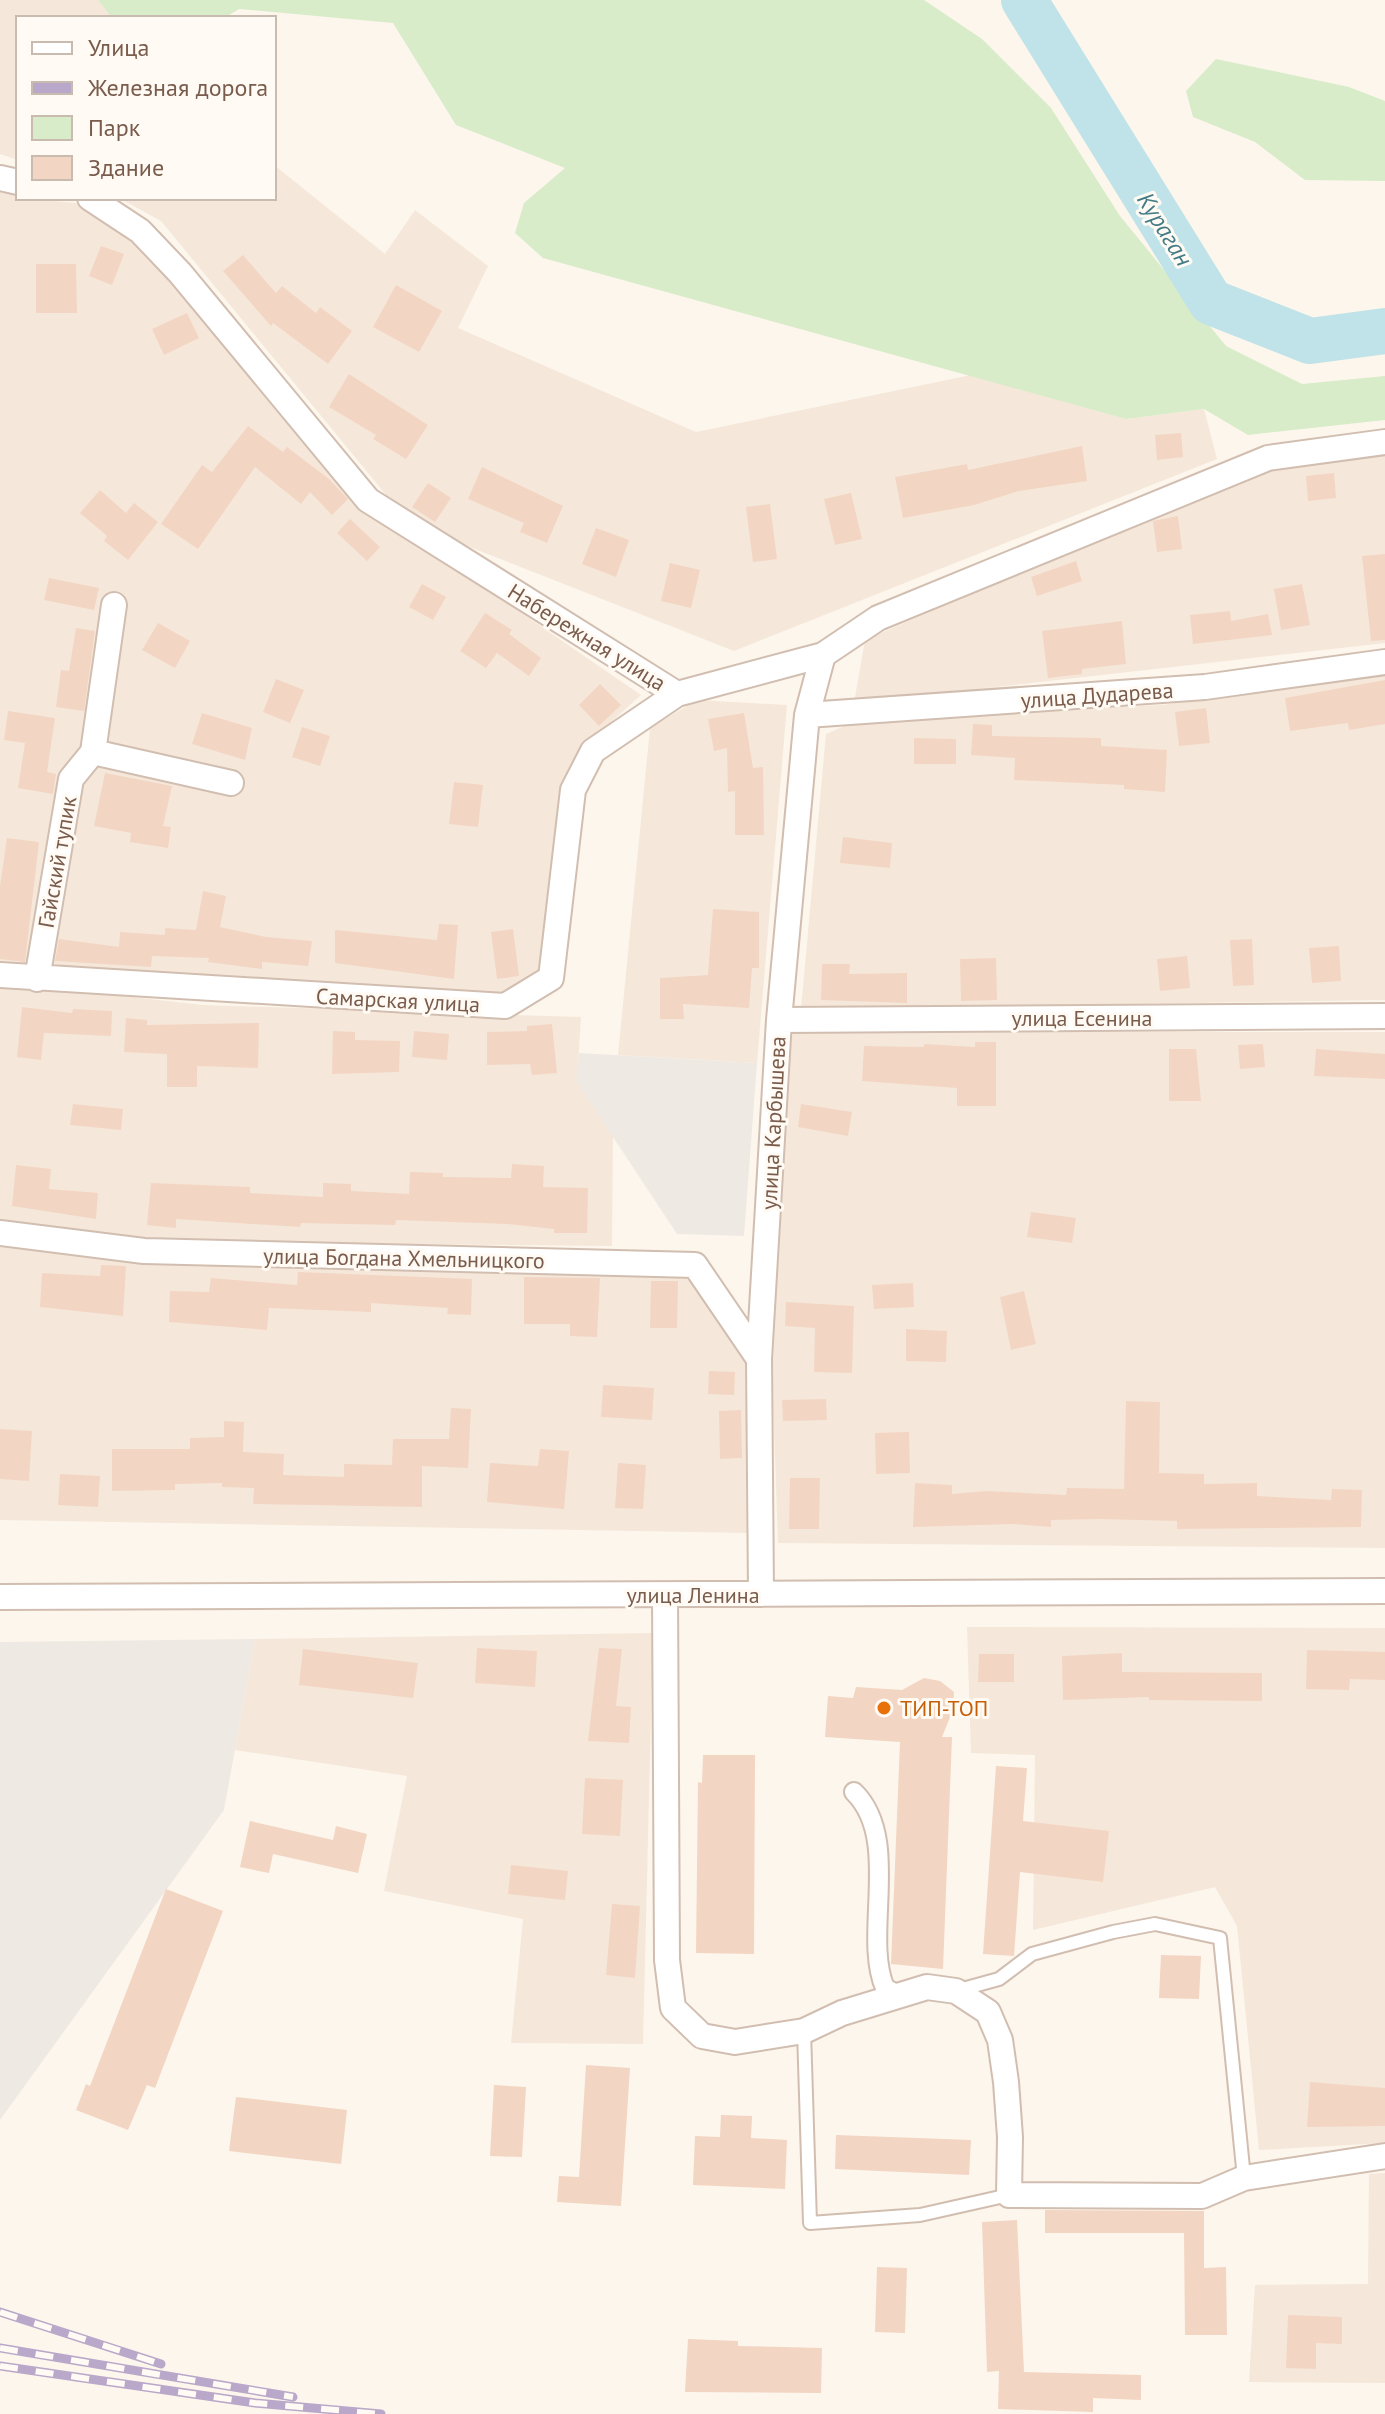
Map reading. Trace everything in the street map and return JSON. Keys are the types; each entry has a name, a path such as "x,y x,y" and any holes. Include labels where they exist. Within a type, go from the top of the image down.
{"street":[{"name":"Набережная улица","path":"93,200 140,231 180,273 368,500 677,694 823,655 878,618 1268,458 1385,442"},
{"name":"Гайский тупик","path":"37,979 71,779 93,752 114,605"},
{"name":"улица Карбышева","path":"761,1594 759,1359 779,1020 807,715 823,655"},
{"name":"улица Дударева","path":"807,715 1205,687 1385,662"},
{"name":"Самарская улица","path":"0,975 505,1006 551,978 573,790 593,751 677,694"},
{"path":"93,752 231,783"},
{"name":"улица Есенина","path":"779,1020 1385,1016"},
{"name":"улица Богдана Хмельницкого","path":"0,1233 144,1251 695,1265 759,1359"},
{"name":"улица Ленина","path":"0,1597 1385,1591"},
{"path":"665,1595 667,1960 673,2008 702,2036 735,2042 804,2031 896,1994 927,1987 956,1991 988,2012 1000,2040 1010,2137 1009,2195 1202,2196 1244,2178 1385,2156"},
{"path":"854,1792 868,1806 879,1868 877,1970 885,1988 896,1994"}],"lane":[{"path":"956,1991 999,1979 1032,1954 1113,1932 1155,1924 1220,1938 1244,2178"},
{"path":"804,2031 810,2223 920,2215 1009,2195"}],"shaded area":[{"path":"0,0 98,0 110,16 16,16 16,159 0,154"},
{"path":"276,167 385,254 415,210 488,266 458,328 696,432 971,375 1126,419 1204,409 1217,459 734,651 457,542 387,496 161,221 123,200 276,200"},
{"path":"0,188 16,192 16,200 76,203 118,230 163,269 358,501 641,695 580,750 561,783 542,972 497,997 0,966"},
{"path":"1385,455 1385,643 854,703 865,640 1259,470"},
{"path":"1385,671 1385,1000 801,1009 826,734 858,720 1162,705"},
{"path":"697,700 787,705 757,1063 618,1055 650,728"},
{"path":"0,982 203,1005 581,1017 577,1081 613,1136 612,1246 184,1242 0,1221"},
{"path":"788,1032 1385,1032 1385,1548 778,1543 771,1346"},
{"path":"579,1053 757,1063 744,1236 677,1234 576,1081"},
{"path":"0,1246 141,1259 687,1272 751,1362 748,1533 0,1520"},
{"path":"967,1627 1385,1628 1385,2143 1259,2150 1237,1926 1215,1887 1033,1930 1035,1755 971,1753"},
{"path":"653,1633 643,2044 511,2043 523,1919 384,1891 407,1776 235,1750 255,1639"},
{"path":"255,1639 224,1810 0,2120 0,1642"},
{"path":"1385,2173 1385,2383 1249,2382 1255,2285 1368,2284 1369,2174"}],"green space":[{"path":"98,0 924,0 982,39 1051,108 1120,216 1226,346 1302,384 1385,376 1385,420 1248,435 1204,409 1126,419 543,258 515,233 524,203 565,168 456,125 393,23 239,9 227,16 110,16"},
{"path":"1216,59 1349,87 1385,101 1385,181 1305,180 1255,142 1193,117 1186,91"}],"building":[{"path":"101,246 124,254 112,285 89,276"},
{"path":"243,255 276,293 282,286 316,313 320,307 352,331 328,364 273,323 271,326 223,271"},
{"path":"36,264 76,264 77,313 36,313"},
{"path":"396,285 442,311 419,352 373,327"},
{"path":"187,313 199,338 164,355 152,329"},
{"path":"349,374 428,425 406,459 373,439 376,435 329,407"},
{"path":"248,426 283,452 287,447 329,479 348,499 332,515 310,492 301,504 255,467 198,549 161,524 202,465 212,472"},
{"path":"1181,433 1183,457 1157,460 1155,435"},
{"path":"1082,446 1087,481 1019,491 974,505 903,518 895,477 967,464 968,470"},
{"path":"482,467 563,506 547,543 520,532 524,523 468,499"},
{"path":"1334,473 1336,498 1308,501 1306,476"},
{"path":"428,483 451,498 435,522 412,507"},
{"path":"100,490 126,513 134,503 158,522 128,560 104,541 107,536 80,513"},
{"path":"851,493 862,539 835,545 824,499"},
{"path":"770,504 777,559 753,562 746,507"},
{"path":"1178,516 1182,549 1157,552 1153,521"},
{"path":"350,519 380,547 367,561 337,533"},
{"path":"596,528 629,540 616,577 582,564"},
{"path":"1385,554 1385,640 1371,641 1362,556"},
{"path":"1076,561 1082,581 1037,596 1031,577"},
{"path":"670,563 700,570 691,608 661,601"},
{"path":"49,578 99,588 94,610 44,600"},
{"path":"422,584 446,597 433,620 409,607"},
{"path":"1302,584 1310,625 1281,630 1274,589"},
{"path":"1230,611 1231,621 1268,614 1272,635 1193,644 1190,615"},
{"path":"485,613 512,630 509,634 541,658 529,676 497,653 486,668 460,651"},
{"path":"1122,621 1126,664 1082,669 1082,674 1048,678 1042,631"},
{"path":"158,623 190,641 175,668 142,650"},
{"path":"76,628 95,631 84,711 56,707 61,670 69,671"},
{"path":"276,679 304,690 290,723 263,712"},
{"path":"1385,680 1385,724 1349,730 1348,723 1290,731 1285,698"},
{"path":"600,684 621,705 599,726 579,705"},
{"path":"1206,708 1210,743 1179,746 1175,712"},
{"path":"8,711 55,718 47,772 56,774 53,794 18,788 25,743 4,740"},
{"path":"202,713 252,728 245,760 192,744"},
{"path":"744,713 753,768 763,767 764,835 735,835 735,791 728,792 727,748 714,751 708,719"},
{"path":"973,724 992,725 992,736 1101,738 1101,746 1167,750 1165,792 1124,789 1124,785 1014,780 1015,758 971,755"},
{"path":"302,727 330,736 320,766 292,757"},
{"path":"914,738 956,739 956,764 914,764"},
{"path":"105,773 172,786 163,826 171,827 168,848 130,842 131,833 94,826"},
{"path":"454,782 483,785 478,827 449,824"},
{"path":"843,837 892,843 890,868 840,863"},
{"path":"7,838 39,842 25,962 0,959 0,886"},
{"path":"203,891 226,896 220,927 266,937 312,941 308,966 262,962 262,969 208,962 209,958 152,956 151,967 55,961 59,939 119,947 120,932 165,935 165,928 196,930"},
{"path":"713,909 759,912 759,968 752,968 749,1008 683,1004 684,1019 660,1019 660,978 708,975"},
{"path":"439,924 458,925 454,979 335,963 335,930 437,940"},
{"path":"513,929 519,976 497,979 491,932"},
{"path":"1252,939 1254,985 1233,986 1230,940"},
{"path":"1339,946 1341,981 1312,983 1309,948"},
{"path":"1187,956 1190,988 1160,991 1157,959"},
{"path":"996,958 997,1000 961,1001 960,959"},
{"path":"822,964 850,964 849,974 907,973 907,1003 821,1000"},
{"path":"22,1007 72,1013 73,1009 112,1011 111,1036 44,1033 41,1060 17,1057"},
{"path":"126,1018 147,1020 147,1025 259,1023 258,1068 197,1066 197,1087 167,1087 167,1054 124,1052"},
{"path":"552,1024 557,1073 532,1075 530,1064 487,1065 487,1032 527,1031 527,1026"},
{"path":"333,1031 355,1032 355,1040 400,1041 399,1072 332,1074"},
{"path":"414,1031 449,1034 447,1060 412,1057"},
{"path":"975,1042 996,1042 996,1106 957,1106 957,1088 862,1081 864,1046 924,1047 924,1044 975,1047"},
{"path":"1263,1044 1265,1067 1240,1069 1238,1045"},
{"path":"1169,1049 1196,1049 1201,1101 1169,1101"},
{"path":"1316,1049 1385,1054 1385,1079 1314,1076"},
{"path":"73,1104 123,1109 121,1130 70,1125"},
{"path":"801,1104 852,1112 848,1136 798,1127"},
{"path":"512,1164 544,1166 543,1187 588,1188 587,1233 554,1233 554,1229 508,1224 396,1220 395,1225 301,1223 300,1227 176,1219 176,1228 147,1225 151,1183 250,1187 250,1193 323,1197 323,1183 351,1184 351,1191 409,1194 410,1172 443,1173 443,1177 511,1178"},
{"path":"16,1165 51,1169 49,1189 98,1193 96,1219 12,1206"},
{"path":"1031,1212 1076,1218 1072,1243 1027,1237"},
{"path":"101,1265 126,1266 123,1316 40,1307 42,1273 100,1276"},
{"path":"298,1272 472,1279 471,1315 447,1314 448,1308 371,1303 371,1312 269,1308 267,1330 169,1322 170,1291 209,1292 211,1278 297,1285"},
{"path":"524,1277 600,1278 597,1337 570,1336 570,1324 524,1324"},
{"path":"651,1281 678,1281 677,1328 650,1328"},
{"path":"913,1283 914,1307 874,1309 872,1285"},
{"path":"1024,1291 1036,1344 1011,1350 1000,1297"},
{"path":"786,1302 854,1306 852,1373 814,1372 815,1328 785,1326"},
{"path":"906,1329 947,1331 946,1362 906,1361"},
{"path":"709,1371 735,1372 734,1395 708,1394"},
{"path":"603,1385 654,1388 652,1420 601,1417"},
{"path":"826,1399 827,1420 783,1421 782,1400"},
{"path":"1126,1401 1160,1402 1159,1473 1204,1474 1204,1484 1257,1483 1257,1496 1331,1500 1332,1489 1362,1490 1361,1527 1177,1529 1177,1521 1098,1519 1051,1520 1051,1527 1014,1524 913,1527 915,1483 952,1485 952,1494 986,1491 1066,1495 1067,1488 1124,1489"},
{"path":"451,1408 471,1409 468,1468 422,1466 422,1507 253,1504 254,1488 222,1487 222,1483 175,1484 175,1490 112,1491 112,1449 190,1449 190,1438 224,1437 224,1421 244,1422 243,1452 284,1454 283,1475 344,1477 344,1464 392,1465 393,1439 449,1439"},
{"path":"741,1410 742,1458 720,1459 719,1411"},
{"path":"0,1429 32,1431 29,1481 0,1479"},
{"path":"909,1432 910,1473 876,1474 875,1433"},
{"path":"540,1449 569,1451 564,1509 487,1502 490,1463 538,1466"},
{"path":"618,1463 646,1465 643,1509 615,1508"},
{"path":"60,1474 100,1476 98,1507 58,1505"},
{"path":"790,1478 820,1478 819,1529 789,1529"},
{"path":"477,1648 537,1651 535,1687 475,1683"},
{"path":"599,1648 622,1649 616,1706 631,1707 629,1743 588,1741"},
{"path":"303,1649 418,1663 413,1698 299,1685"},
{"path":"1307,1650 1385,1652 1385,1680 1350,1679 1349,1690 1306,1689"},
{"path":"1122,1653 1122,1672 1262,1673 1262,1701 1149,1700 1149,1697 1063,1700 1062,1656"},
{"path":"979,1654 1014,1654 1014,1682 978,1682"},
{"path":"924,1678 940,1681 954,1692 953,1710 942,1737 952,1737 943,1969 891,1964 900,1742 825,1737 828,1696 853,1698 856,1687 902,1690"},
{"path":"703,1755 755,1755 754,1954 696,1953 698,1782 702,1783"},
{"path":"996,1766 1027,1768 1023,1821 1109,1831 1103,1882 1020,1872 1014,1956 983,1954"},
{"path":"585,1778 623,1780 620,1836 582,1834"},
{"path":"250,1821 333,1840 336,1826 367,1834 358,1873 273,1854 269,1873 240,1867"},
{"path":"511,1865 568,1871 565,1900 508,1894"},
{"path":"166,1889 223,1911 155,2088 147,2085 128,2130 76,2110 86,2084 90,2086"},
{"path":"612,1904 640,1906 635,1978 606,1975"},
{"path":"1161,1955 1201,1956 1199,1999 1159,1998"},
{"path":"586,2065 630,2068 621,2206 557,2202 559,2176 579,2177"},
{"path":"1310,2082 1385,2088 1385,2126 1307,2127"},
{"path":"494,2085 526,2087 522,2157 490,2156"},
{"path":"236,2097 347,2110 341,2164 229,2151"},
{"path":"721,2115 752,2116 751,2138 787,2140 785,2189 693,2185 695,2136 720,2137"},
{"path":"836,2135 971,2140 969,2175 835,2169"},
{"path":"1045,2210 1204,2211 1204,2268 1226,2267 1227,2335 1185,2335 1184,2233 1045,2233"},
{"path":"1017,2220 1024,2372 1141,2375 1141,2400 1093,2398 1093,2412 998,2409 999,2371 987,2372 982,2222"},
{"path":"877,2267 907,2268 905,2333 875,2332"},
{"path":"1288,2315 1342,2317 1342,2344 1316,2343 1316,2369 1286,2368"},
{"path":"688,2339 738,2341 738,2346 822,2348 821,2393 685,2392"}],"waterway":[{"name":"Кураган","path":"1024,0 1211,302 1310,341 1385,331"}],"railway":[{"path":"0,2312 161,2364"},
{"path":"0,2348 293,2397"},
{"path":"0,2366 255,2403 381,2414"}],"place":[{"name":"ТИП-ТОП","path":"884,1708"}]}
